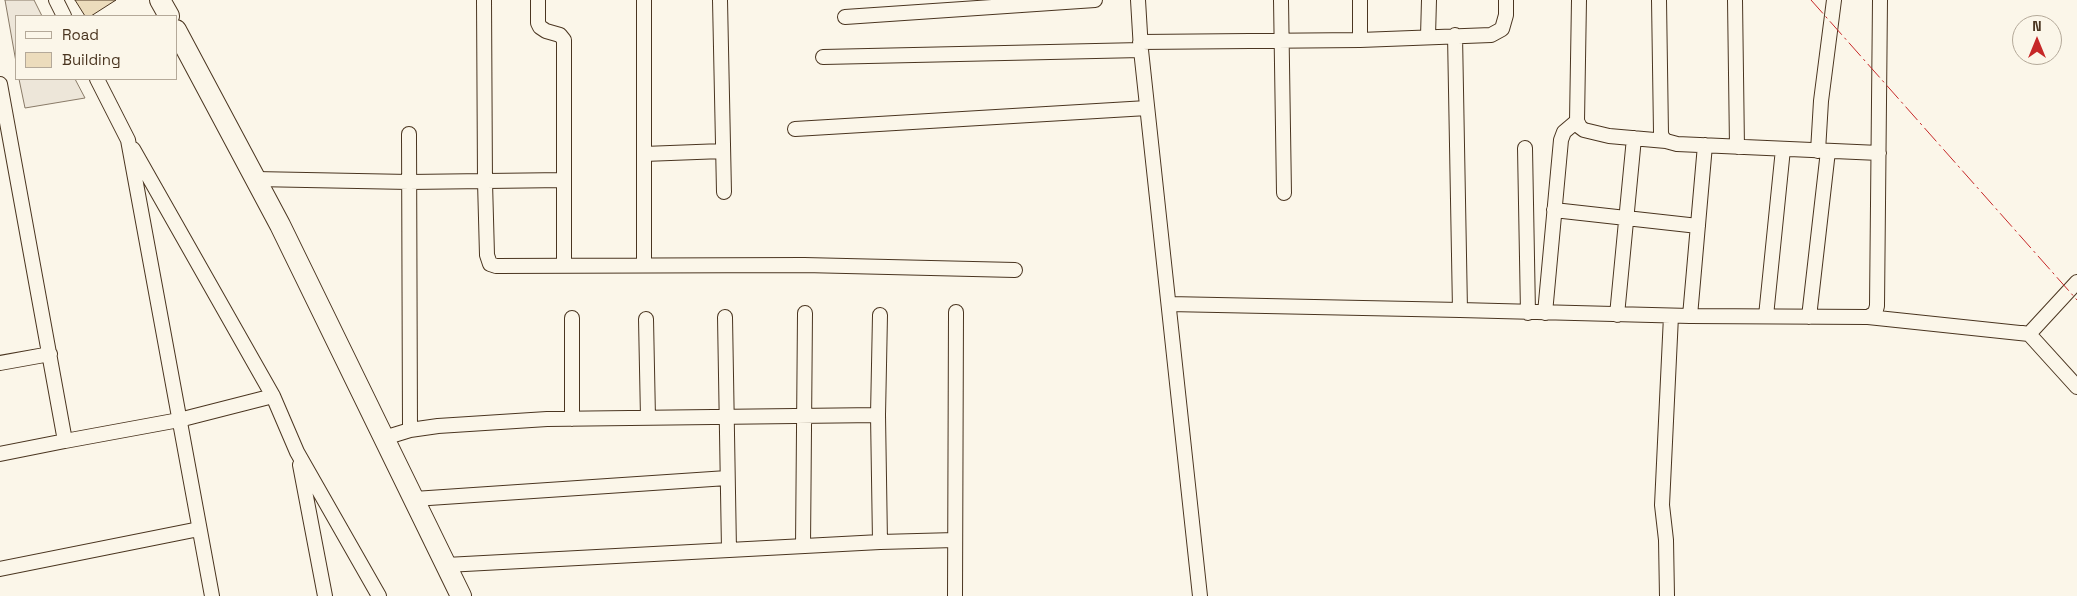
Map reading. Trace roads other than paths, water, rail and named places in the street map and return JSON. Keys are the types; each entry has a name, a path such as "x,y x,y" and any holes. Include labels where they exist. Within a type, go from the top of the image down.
{"street":[{"path":"56,0 64,15"},
{"path":"160,0 168,15"},
{"path":"484,0 486,255 490,264 496,266 804,265 1015,270"},
{"path":"538,0 538,22 540,27 560,35 564,40 564,266"},
{"path":"644,0 644,265"},
{"path":"720,0 724,192"},
{"path":"845,17 1095,0"},
{"path":"1138,0 1147,108 1200,596"},
{"path":"1281,0 1280,40 1284,193"},
{"path":"1360,0 1360,40"},
{"path":"1428,0 1428,36"},
{"path":"823,57 1280,40 1360,40 1498,33 1505,24 1506,0"},
{"path":"1579,0 1577,121 1584,130 1609,136 1666,141 1677,144 1879,153"},
{"path":"1659,0 1661,132 1662,137 1666,141"},
{"path":"1735,0 1737,147"},
{"path":"1809,317 1823,151 1821,101 1834,0"},
{"path":"1871,315 1878,306 1880,0"},
{"path":"178,34 280,224 460,596"},
{"path":"1455,35 1460,310"},
{"path":"97,80 128,140 273,396 297,452 379,596"},
{"path":"0,84 66,441"},
{"path":"795,129 1147,108"},
{"path":"1545,313 1561,140 1564,132 1577,121"},
{"path":"409,134 410,430"},
{"path":"1617,315 1634,138"},
{"path":"128,140 212,596"},
{"path":"1690,316 1705,145"},
{"path":"1525,148 1528,312"},
{"path":"1766,316 1784,149"},
{"path":"644,154 724,151"},
{"path":"256,179 409,182 564,180"},
{"path":"1554,210 1698,226"},
{"path":"2029,334 2077,282"},
{"path":"1169,304 1671,316 1809,317 1871,315 2029,334 2077,387"},
{"path":"955,596 956,312"},
{"path":"803,546 805,313"},
{"path":"880,315 878,415 880,542"},
{"path":"1666,596 1666,540 1662,505 1671,316"},
{"path":"725,317 729,550"},
{"path":"572,318 572,419"},
{"path":"646,319 648,418"},
{"path":"0,364 50,354"},
{"path":"0,454 179,420 273,396"},
{"path":"384,438 410,430 438,426 572,419 878,415"},
{"path":"297,452 326,596"},
{"path":"414,499 727,478"},
{"path":"0,569 200,529"},
{"path":"446,565 880,542 955,540"}]}
